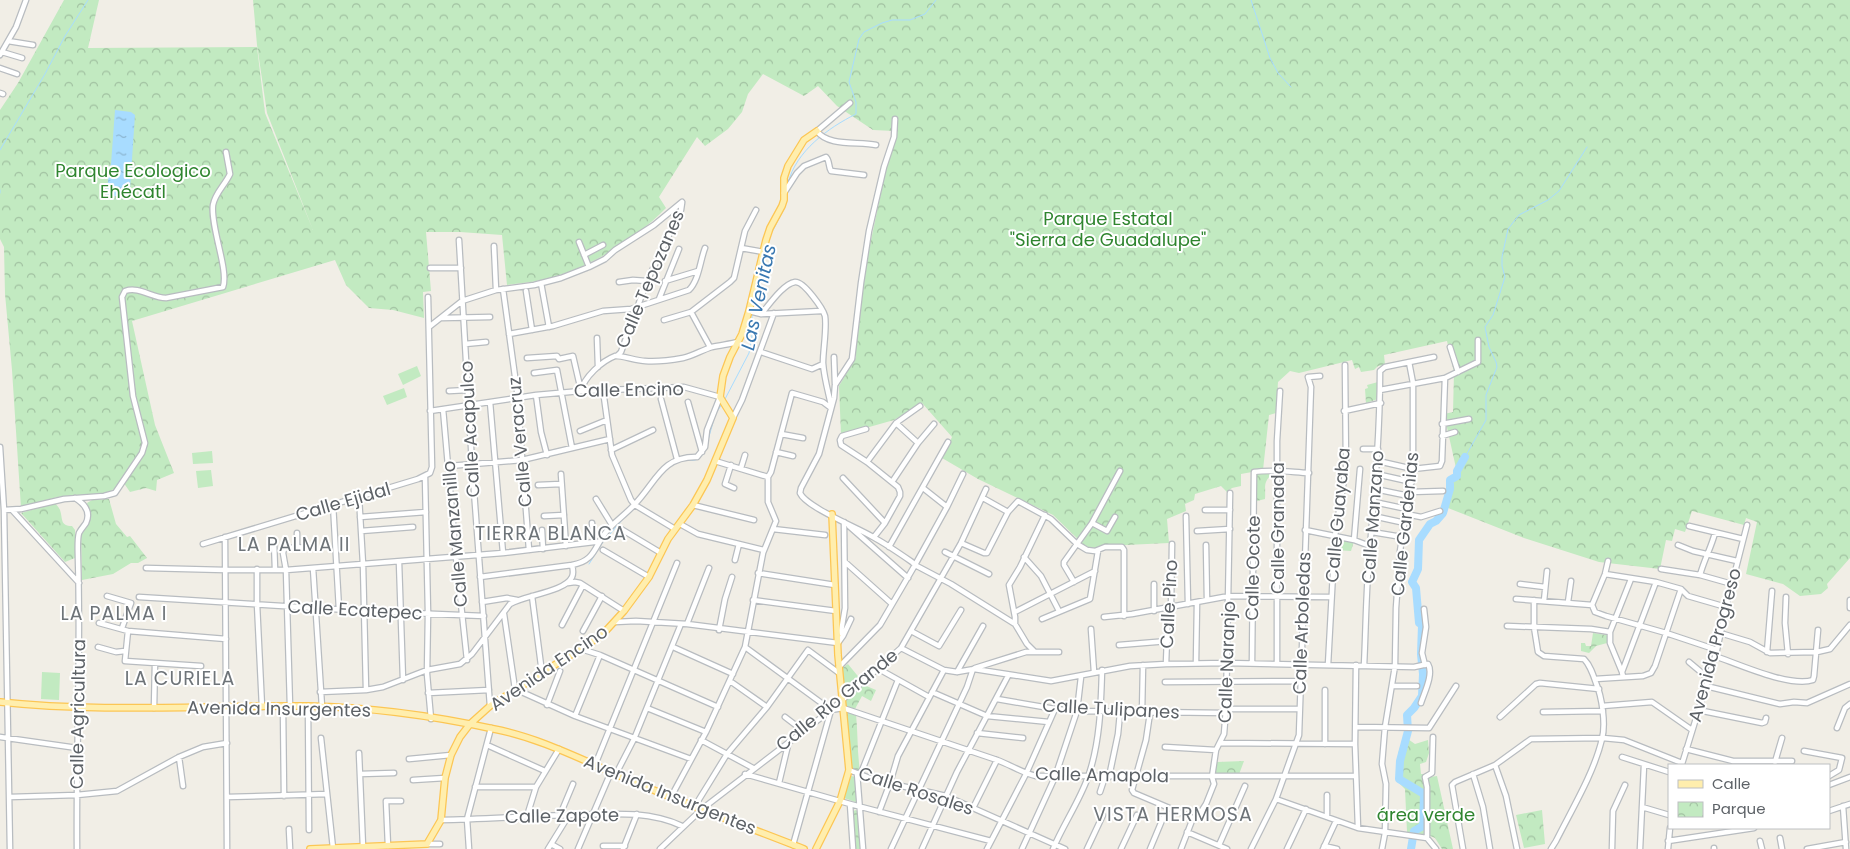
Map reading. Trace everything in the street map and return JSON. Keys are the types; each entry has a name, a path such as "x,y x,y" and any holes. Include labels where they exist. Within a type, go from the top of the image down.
{"main road":[{"path":"732,418 722,400 723,376 751,311 770,228 784,200 784,178 788,166 804,140 820,134"},
{"name":"Avenida Encino","path":"427,844 441,820 445,778 454,746 470,724 490,706 602,635 615,622 649,578 661,553 693,505 715,461 732,418"},
{"path":"816,849 840,801 849,770 839,670 832,514"},
{"name":"Avenida Insurgentes","path":"0,702 77,707 308,706 381,712 470,724 527,737 698,808 804,849"},
{"path":"310,849 407,847 427,844"}],"street":[{"path":"22,58 2,50 8,41 26,0"},
{"path":"8,41 33,45"},
{"path":"0,68 18,74"},
{"path":"850,103 820,134 837,141 876,145"},
{"path":"835,385 852,358 860,283 869,231 884,167 894,137 895,119"},
{"path":"4,510 21,509 53,501 104,496 115,493 142,453 145,443 133,396 122,304 124,293 133,289 159,298 166,298 223,287 224,277 215,230 213,205 219,190 230,174 226,152"},
{"path":"784,194 804,166 826,157 829,160 831,171 864,175"},
{"name":"Calle Tepozanes","path":"589,267 605,259 682,202 681,210 647,282 621,352 618,355"},
{"path":"664,320 691,312 734,278 745,231 756,210"},
{"name":"Calle Acapulco","path":"459,240 478,556 490,706"},
{"path":"429,327 462,301 496,290 561,278 589,267 580,242"},
{"path":"584,255 603,245"},
{"path":"494,246 496,290"},
{"path":"509,334 549,326 603,311 631,309 689,290 692,287 705,248"},
{"path":"741,248 764,252"},
{"path":"659,300 679,249"},
{"path":"430,268 460,268"},
{"path":"665,281 698,271"},
{"path":"619,282 632,280 647,282"},
{"path":"761,314 775,296 795,282 808,289 823,313 823,364 831,408"},
{"path":"541,283 549,326"},
{"name":"Calle Veracruz","path":"503,289 518,398 530,550"},
{"path":"526,291 532,330"},
{"path":"428,297 432,468 430,473 425,476 428,613 427,670 431,718"},
{"path":"751,311 761,314 823,313"},
{"path":"691,312 710,348"},
{"path":"732,418 742,400 774,313"},
{"path":"442,318 490,317"},
{"path":"597,338 598,367"},
{"path":"1380,390 1445,378 1478,362 1478,340"},
{"path":"465,344 486,342"},
{"path":"526,358 557,356 559,359 572,356 582,388 598,367 618,355 630,360 646,361 684,358 710,348 738,342"},
{"path":"1450,347 1458,372"},
{"path":"761,352 812,369 823,364"},
{"path":"834,357 834,398 819,454 800,488 800,493 802,498 845,523 908,578"},
{"path":"1409,362 1434,357"},
{"name":"Calle Manzano","path":"1364,666 1370,546 1378,461 1380,372 1382,368 1409,362"},
{"name":"Calle Gardenias","path":"1382,849 1385,833 1386,784 1382,764 1394,666 1396,608 1402,537 1413,469 1413,383 1409,362"},
{"name":"Calle Guayaba","path":"1328,665 1335,536 1346,467 1345,365"},
{"path":"534,373 557,370 572,448"},
{"name":"Calle Arboledas","path":"1251,849 1276,799 1299,735 1309,472 1311,387 1308,377 1320,376"},
{"path":"1378,461 1413,469 1440,466 1445,378"},
{"name":"Calle Encino","path":"430,411 582,388 603,390 684,387 722,400"},
{"path":"449,391 468,390"},
{"path":"603,390 611,450 622,481 636,506 678,527 698,534 764,550"},
{"name":"Calle Granada","path":"1277,664 1277,441 1280,391"},
{"path":"671,797 706,732 745,647 758,573 764,550 776,521 768,502 768,477 771,472 792,393 823,402 831,408"},
{"path":"536,395 541,432 547,455"},
{"path":"661,399 677,459"},
{"path":"480,577 572,565 586,561 591,556 596,542 612,525 636,506 660,472 668,464 684,457 697,457 702,452 705,448 710,421 722,400"},
{"path":"490,402 504,553"},
{"path":"688,402 702,452"},
{"path":"1344,411 1380,403"},
{"path":"867,462 896,422 920,406"},
{"name":"Calle Manzanillo","path":"443,409 467,660"},
{"path":"580,431 607,420"},
{"path":"1442,424 1468,420"},
{"path":"896,422 918,443"},
{"path":"892,482 918,443 934,424"},
{"path":"866,429 842,436 840,440 841,445 867,462 892,482 900,492 900,496 885,523 874,537"},
{"path":"611,450 654,430"},
{"path":"1442,436 1455,432"},
{"path":"781,434 803,438"},
{"path":"449,466 522,460 610,439"},
{"path":"889,547 948,442"},
{"path":"0,447 4,510 2,548 3,606 8,702 10,849"},
{"path":"1363,449 1378,449"},
{"path":"776,452 793,456"},
{"path":"741,468 745,455"},
{"path":"715,461 768,477"},
{"path":"731,465 725,484 734,488"},
{"name":"Calle Ocote","path":"1252,663 1254,472 1269,469 1278,472"},
{"path":"1354,540 1360,469"},
{"path":"1074,582 1064,562 1092,523 1120,471"},
{"path":"1278,472 1309,472"},
{"path":"560,474 566,546"},
{"path":"698,808 727,754 768,707 808,650 839,670 880,625 908,578 963,474"},
{"path":"1376,474 1412,482"},
{"name":"Calle Ejidal","path":"203,544 425,476"},
{"path":"843,478 885,523"},
{"path":"538,485 561,484"},
{"path":"923,488 947,507"},
{"name":"Calle Río Grande","path":"660,849 698,808 831,710 902,648 954,557 986,489"},
{"path":"1375,489 1410,494 1443,491"},
{"name":"Calle Naranjo","path":"1181,849 1193,818 1199,815 1206,804 1214,784 1212,777 1216,750 1224,734 1229,596 1230,493"},
{"name":"Calle Agricultura","path":"77,849 80,533 88,515 86,506 88,497"},
{"path":"359,497 363,564 366,690"},
{"path":"74,498 86,506"},
{"path":"983,498 1008,512"},
{"path":"596,499 612,525"},
{"path":"961,543 987,553 1008,512 1014,503 1018,501 1051,518 1077,544 1088,550 1098,551 1104,547 1122,547 1124,550 1124,616"},
{"path":"1374,502 1421,517 1440,511"},
{"path":"334,504 339,609"},
{"path":"693,505 754,520"},
{"path":"12,510 79,583"},
{"path":"1205,510 1230,510"},
{"path":"360,517 426,512"},
{"path":"544,516 564,515"},
{"path":"1034,651 1026,644 1015,624 1015,612 1009,585 1045,515"},
{"path":"1186,516 1188,604"},
{"path":"1373,516 1405,523"},
{"path":"1092,523 1107,531 1115,517"},
{"path":"592,523 596,542"},
{"path":"845,523 874,537 915,565 942,579 1015,624"},
{"path":"843,636 841,632 845,608 845,523"},
{"name":"Avenida Progreso","path":"1682,764 1717,650 1747,525"},
{"path":"1689,526 1743,539"},
{"path":"360,532 413,527"},
{"path":"621,529 661,553"},
{"path":"1197,531 1230,529"},
{"path":"542,530 544,549"},
{"path":"773,530 825,535"},
{"path":"1306,530 1354,540 1370,546"},
{"path":"1372,532 1402,537"},
{"path":"297,533 297,548"},
{"path":"1700,575 1715,533"},
{"path":"225,537 227,849"},
{"path":"274,542 275,569"},
{"path":"146,568 286,570 478,556 596,542"},
{"path":"735,560 739,544"},
{"name":"Calle Pino","path":"1166,664 1168,612 1171,607 1172,544"},
{"path":"1206,545 1207,600"},
{"path":"1678,546 1738,561"},
{"path":"290,706 286,570 283,552 284,549 312,547"},
{"path":"602,550 649,578"},
{"path":"1042,619 1090,599 1098,551"},
{"path":"945,552 989,574"},
{"path":"1024,557 1041,576 1060,611"},
{"path":"1608,561 1605,574 1592,605 1595,612 1717,650"},
{"path":"398,562 403,680"},
{"path":"845,562 892,604"},
{"path":"595,765 677,563"},
{"path":"568,583 573,573 572,565"},
{"path":"70,573 79,566"},
{"path":"313,568 322,707"},
{"path":"578,849 614,773 634,739 709,568"},
{"path":"257,569 262,707"},
{"path":"1662,569 1700,575 1732,584"},
{"path":"1015,612 1094,571"},
{"path":"1544,601 1547,571"},
{"path":"758,573 835,585"},
{"path":"1605,574 1656,582 1681,589 1688,596 1726,607"},
{"path":"720,630 725,599 732,577"},
{"path":"1623,675 1610,642 1610,632 1631,579"},
{"path":"1568,602 1571,580"},
{"path":"320,692 366,690 383,687 427,670 460,664 467,660 510,604 568,583 575,582 602,596 624,611"},
{"path":"1623,675 1656,582"},
{"path":"1154,584 1154,611"},
{"path":"1520,584 1546,587"},
{"path":"562,625 583,586"},
{"path":"1595,679 1623,675 1644,676 1651,673 1681,589"},
{"path":"1767,652 1772,590"},
{"path":"108,596 131,603 122,628"},
{"path":"532,596 542,672"},
{"path":"583,631 602,596"},
{"path":"1104,617 1154,611 1229,596 1331,598"},
{"name":"Calle Ecatepec","path":"139,597 364,611 484,616"},
{"path":"1786,597 1785,622 1788,654"},
{"path":"482,602 507,598 517,600"},
{"path":"1516,599 1592,605"},
{"path":"753,600 836,611"},
{"path":"1534,600 1536,644 1541,655 1584,659 1588,663 1599,689 1602,708 1603,738 1592,768 1551,849"},
{"path":"1850,601 1850,608"},
{"path":"1196,663 1197,602"},
{"path":"1423,665 1422,653 1426,626 1424,609"},
{"path":"910,631 938,646 961,610"},
{"path":"504,613 515,689 575,716 691,759"},
{"path":"615,622 684,624 720,630 838,643 851,619"},
{"path":"99,623 128,631 226,639"},
{"path":"1720,633 1750,642 1767,652 1788,654 1830,649 1850,625"},
{"path":"957,672 983,626"},
{"path":"1507,626 1591,629 1610,632"},
{"path":"1090,629 1094,672"},
{"path":"1715,656 1792,682 1812,680 1817,652 1818,630"},
{"path":"128,631 125,661 201,666"},
{"path":"1119,645 1168,641"},
{"path":"673,647 733,674"},
{"path":"745,647 831,710 793,845"},
{"path":"98,648 116,652 125,650"},
{"path":"902,648 944,670 957,672 1034,651 1059,652"},
{"path":"581,649 634,669 718,707"},
{"path":"575,716 600,655"},
{"path":"1688,662 1708,678"},
{"path":"154,708 155,663"},
{"path":"973,669 1008,676 1051,681 1102,670 1143,665 1252,663 1414,667 1428,664 1430,674 1421,703"},
{"path":"1142,713 1143,665"},
{"path":"1356,665 1355,744 1358,828"},
{"path":"878,668 929,697"},
{"path":"891,849 968,687 973,669"},
{"path":"879,812 898,756 944,670"},
{"path":"1054,847 1088,777 1095,748 1100,712 1102,670"},
{"path":"548,704 560,671"},
{"path":"922,849 968,750 1008,676"},
{"path":"1022,849 1055,777 1078,711 1081,676"},
{"path":"863,849 859,807 859,773 898,680"},
{"path":"730,681 768,707"},
{"path":"1165,682 1300,681"},
{"path":"1500,717 1536,684 1599,689"},
{"path":"1706,686 1780,704 1807,703 1850,684"},
{"path":"1392,686 1418,686"},
{"path":"1356,727 1429,728 1456,686"},
{"path":"428,693 489,690"},
{"path":"1325,690 1325,744"},
{"path":"932,692 987,716 1049,722"},
{"name":"Calle Tulipanes","path":"997,699 1055,709 1120,713 1299,710"},
{"path":"1543,712 1652,702 1692,730"},
{"path":"1837,728 1845,708 1850,704"},
{"path":"283,706 284,796"},
{"path":"308,706 309,830"},
{"path":"647,708 706,732"},
{"name":"Calle Amapola","path":"831,710 843,708 997,760 1014,766 1026,774 1036,776 1356,776"},
{"path":"988,849 1026,774 1055,709"},
{"path":"1698,710 1762,723 1765,722 1766,718"},
{"path":"1100,792 1107,777 1118,734 1120,713"},
{"path":"1150,713 1146,740 1132,790 1134,793 1193,818"},
{"path":"785,717 802,730"},
{"path":"469,849 467,819 491,728"},
{"path":"977,733 1023,738"},
{"path":"0,737 77,748"},
{"path":"1427,838 1427,787 1425,778 1432,773 1433,737"},
{"path":"321,738 333,848"},
{"path":"1463,849 1452,785 1454,782 1495,764 1531,739 1603,738 1624,740 1682,764"},
{"path":"1775,762 1782,738"},
{"path":"701,740 753,768"},
{"path":"779,783 789,741"},
{"path":"10,797 77,795 117,791 204,747 227,743"},
{"path":"1220,743 1355,744"},
{"path":"488,745 545,770"},
{"path":"1165,747 1216,750"},
{"path":"527,816 536,787 559,749"},
{"path":"1686,749 1733,761 1792,761"},
{"path":"1804,751 1842,758 1838,770 1830,775"},
{"path":"360,753 362,847"},
{"path":"409,759 451,755"},
{"path":"1622,757 1668,772"},
{"path":"180,758 183,786"},
{"path":"973,808 997,760"},
{"path":"1495,764 1506,796 1517,849"},
{"path":"1640,849 1644,765"},
{"name":"Calle Rosales","path":"849,770 875,780 946,796 1054,847 1065,849"},
{"path":"360,774 394,773"},
{"path":"745,774 859,807 991,841"},
{"path":"1473,774 1483,807 1490,849"},
{"path":"412,780 445,778"},
{"path":"1830,785 1850,778"},
{"path":"560,815 573,784"},
{"path":"1612,849 1613,811 1625,785"},
{"path":"1219,846 1245,786"},
{"path":"475,787 536,787"},
{"path":"227,797 327,794"},
{"path":"1327,795 1327,817"},
{"path":"1276,799 1358,828 1427,838 1436,849"},
{"path":"388,846 386,801 401,801"},
{"path":"850,804 853,849"},
{"path":"1830,811 1850,804"},
{"path":"1843,806 1846,849"},
{"path":"1642,807 1668,815"},
{"path":"1287,849 1306,809"},
{"path":"603,846 624,848 637,814"},
{"name":"Calle Zapote","path":"441,820 637,814 656,816 682,826"},
{"path":"548,849 569,815"},
{"path":"1086,849 1103,815"},
{"path":"1121,849 1137,815"},
{"path":"1150,849 1163,818"},
{"path":"1336,821 1324,848 1337,849"},
{"path":"289,829 290,849"},
{"path":"1668,849 1670,829"},
{"path":"1668,841 1747,829"},
{"path":"1187,832 1227,849"},
{"path":"1780,838 1782,849"},
{"path":"1760,841 1762,849"},
{"path":"1807,849 1846,842"},
{"path":"427,844 440,844"},
{"path":"551,844 560,849"}],"green space":[{"name":"Parque Estatal \"Sierra de Guadalupe\"","path":"64,0 99,0 88,48 257,47 265,113 313,230 267,113 257,45 253,0 1850,0 1850,558 1827,584 1828,588 1821,594 1800,596 1783,584 1746,574 1757,522 1746,518 1744,525 1692,511 1685,532 1675,529 1672,541 1666,540 1660,569 1599,562 1524,538 1448,508 1456,468 1444,414 1453,412 1454,372 1447,341 1384,355 1385,365 1378,366 1374,370 1361,372 1359,367 1355,369 1352,360 1299,373 1290,371 1278,382 1276,413 1269,415 1263,470 1241,474 1241,486 1232,488 1227,492 1221,486 1195,494 1194,500 1185,504 1186,511 1167,519 1169,543 1104,546 1095,551 1083,544 1053,515 978,479 942,458 952,437 922,403 894,420 841,435 839,386 856,357 855,348 863,278 894,131 873,130 837,106 818,86 804,96 763,74 748,94 742,112 728,129 705,146 697,137 659,197 666,208 654,220 608,253 558,276 507,285 502,235 426,232 431,291 423,292 424,318 393,310 369,308 346,285 335,260 132,321 155,425 174,473 157,480 156,491 146,488 130,492 121,479 117,487 108,493 57,497 21,508 5,294 4,247 0,239 0,110 18,83"},
{"path":"417,366 421,376 403,385 398,374"},
{"path":"1378,382 1378,399 1366,403 1365,389 1368,388 1367,385"},
{"path":"404,388 407,397 387,405 383,396"},
{"path":"212,451 213,463 193,464 192,453"},
{"path":"211,470 213,486 198,488 196,471"},
{"path":"1274,473 1266,482 1265,499 1257,501 1255,474"},
{"path":"109,499 116,524 127,537 130,536 147,558 138,563 131,563 113,574 82,580 81,533 90,517 87,503 92,500"},
{"path":"55,503 60,509 65,525 72,526 75,530 75,558 65,562 21,513"},
{"path":"1337,538 1354,541 1351,551 1336,550"},
{"path":"1593,633 1607,635 1607,643 1596,646 1589,653 1581,651 1581,643 1591,646"},
{"path":"848,664 861,680 844,692 841,669"},
{"path":"42,672 60,673 59,700 41,699"},
{"path":"864,685 876,690 871,701 862,696 855,709 846,706 845,702"},
{"path":"844,711 856,714 860,771 851,769"},
{"name":"área verde","path":"1405,737 1415,744 1428,740 1429,753 1426,762 1420,764 1421,774 1429,774 1430,777 1437,776 1453,849 1442,849 1435,838 1428,835 1407,832 1405,789 1400,784 1398,760 1399,749"},
{"path":"1244,761 1238,777 1211,776 1217,762"},
{"path":"851,776 861,778 861,804 844,798"},
{"path":"856,810 859,813 861,849 855,849 853,811"},
{"path":"1542,810 1545,844 1524,848 1516,815"}],"water":[{"path":"115,110 131,112 135,115 130,189 116,196 108,196 107,193"}],"waterway":[{"path":"0,150 65,36 88,0"},
{"name":"Las Venitas","path":"788,183 798,161 814,142 835,126 856,114 856,102 849,82 859,39 864,32 892,20 910,20 925,14 936,0"},
{"name":"Las Venitas","path":"1251,0 1270,58 1278,73 1291,87"},
{"path":"1465,457 1486,420 1486,395 1497,367 1489,347 1485,327 1493,315 1505,277 1502,257 1508,229 1519,215 1548,200 1559,191 1587,147"},
{"name":"Las Venitas","path":"772,232 785,207"},
{"name":"Las Venitas","path":"724,401 749,353 752,335 752,314"},
{"name":"Las Venitas","path":"716,413 722,404"},
{"name":"Las Venitas","path":"708,440 714,419"},
{"name":"Las Venitas","path":"689,460 700,458 706,448"},
{"path":"1411,849 1414,831 1423,826 1424,794 1399,779 1400,761 1408,731 1407,715 1422,696 1422,625 1419,623 1416,588 1412,582 1418,569 1419,540 1430,524 1436,521 1443,513 1450,489 1450,480 1457,476 1457,471 1465,457"},
{"name":"Las Venitas","path":"638,504 662,474 671,466"},
{"name":"Las Venitas","path":"589,564 603,542 636,507"}],"district":[{"name":"TIERRA BLANCA","path":"551,533"},
{"name":"LA PALMA II","path":"294,544"},
{"name":"LA PALMA I","path":"114,613"},
{"name":"LA CURIELA","path":"180,678"},
{"name":"VISTA HERMOSA","path":"1173,814"}],"park label":[{"name":"Parque Ecologico Ehécatl","path":"133,181"}]}
